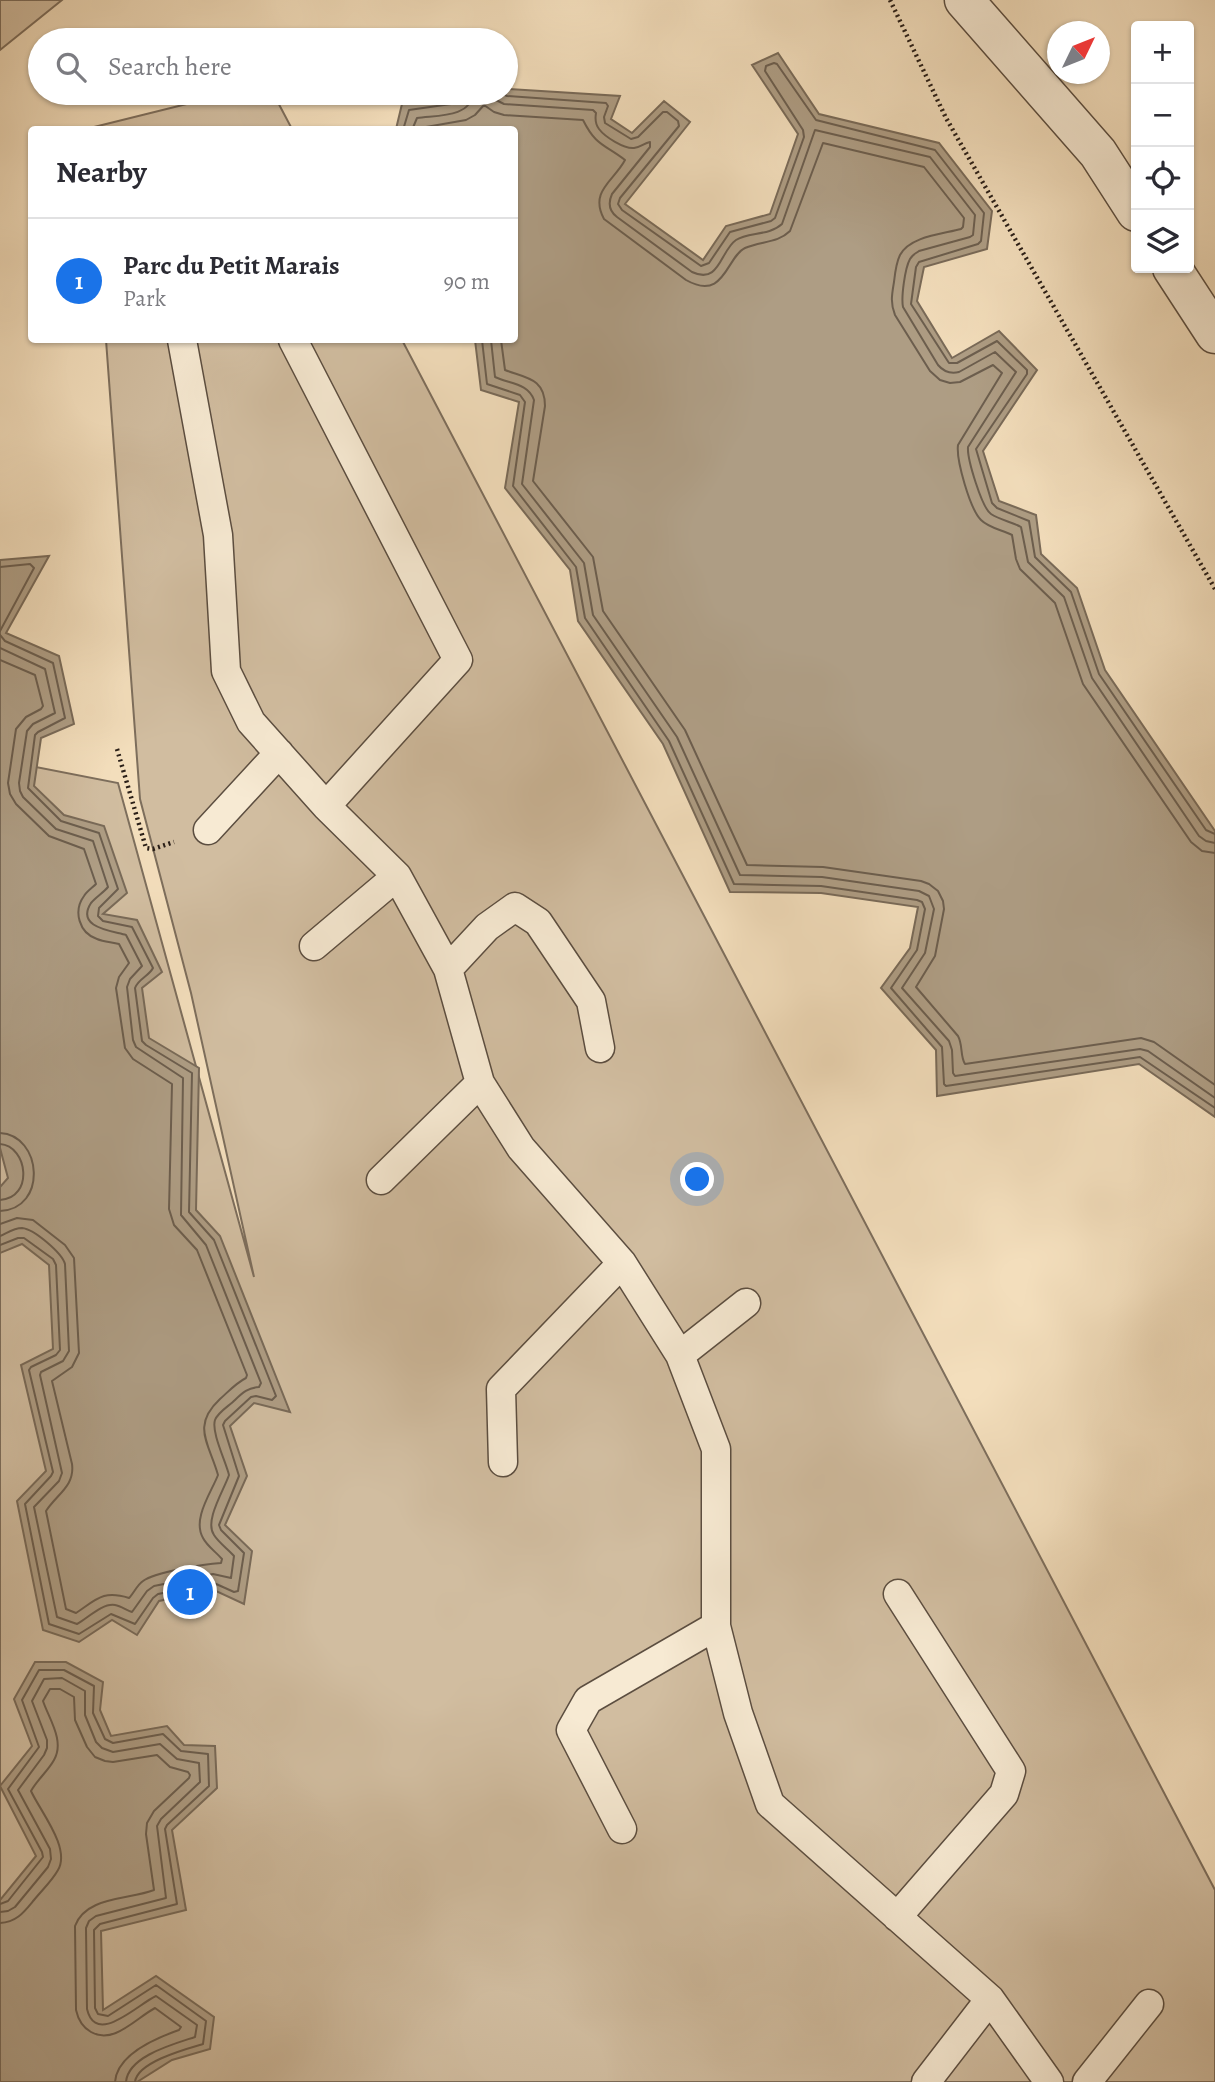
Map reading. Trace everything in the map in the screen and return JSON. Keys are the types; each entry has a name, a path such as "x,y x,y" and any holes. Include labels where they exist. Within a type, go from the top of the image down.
{"street":[{"path":"964,0 1098,153 1135,210"},
{"path":"1175,273 1215,334"}],"lane":[{"path":"183,343 218,536 226,671 251,722 326,806 397,876 448,969 480,1083 521,1148 622,1263 680,1355 716,1449 716,1626 738,1713 770,1804 990,1999 1049,2082"},
{"path":"295,343 458,660 326,806"},
{"path":"208,830 279,753"},
{"path":"314,946 397,876"},
{"path":"448,969 487,927 516,907 538,922 591,1001 600,1048"},
{"path":"381,1180 480,1083"},
{"path":"503,1462 501,1389 622,1263"},
{"path":"680,1355 746,1303"},
{"path":"897,1917 1004,1794 1011,1771 898,1594"},
{"path":"622,1829 571,1730 588,1700 716,1626"},
{"path":"926,2082 990,1999"},
{"path":"1087,2082 1149,2004"}],"path":[{"path":"890,0 946,118 1215,589"},
{"path":"117,749 146,848 153,849 208,830"}],"shaded area":[{"path":"0,0 62,0 0,50"},
{"path":"183,105 279,105 290,126 98,126"},
{"path":"106,343 404,343 1215,1890 1215,2082 0,2082 0,760 118,783 254,1277 191,993 140,799"}],"water":[{"path":"778,53 819,114 939,143 992,211 987,249 924,267 917,301 952,358 999,331 1037,370 983,451 999,501 1036,515 1041,554 1077,588 1105,670 1215,831 1215,1117 1139,1064 937,1096 936,1050 881,988 910,948 918,907 821,893 730,892 663,744 578,621 570,570 505,488 519,402 481,390 475,343 518,343 518,126 397,126 402,105 518,105 518,90 620,96 611,119 632,133 664,101 690,122 625,204 703,260 726,226 770,214 798,134 752,65"},
{"path":"49,556 6,633 59,656 74,724 41,738 34,786 64,815 104,826 127,893 103,914 137,920 162,972 142,988 149,1038 199,1068 196,1210 220,1236 290,1412 254,1403 230,1426 247,1476 225,1525 252,1551 244,1604 214,1590 159,1601 137,1635 112,1620 79,1642 43,1630 17,1501 46,1471 21,1365 53,1349 49,1265 22,1244 0,1253 0,1187 8,1178 0,1148 0,560"},
{"path":"35,1662 66,1662 103,1682 100,1710 111,1736 167,1726 184,1745 215,1746 217,1788 172,1830 186,1910 101,1931 103,2010 156,1976 214,2017 210,2049 172,2060 137,2082 0,2082 0,1900 36,1856 0,1786 32,1746 14,1699"}],"place":[{"name":"Parc du Petit Marais","path":"190,1592"}]}
